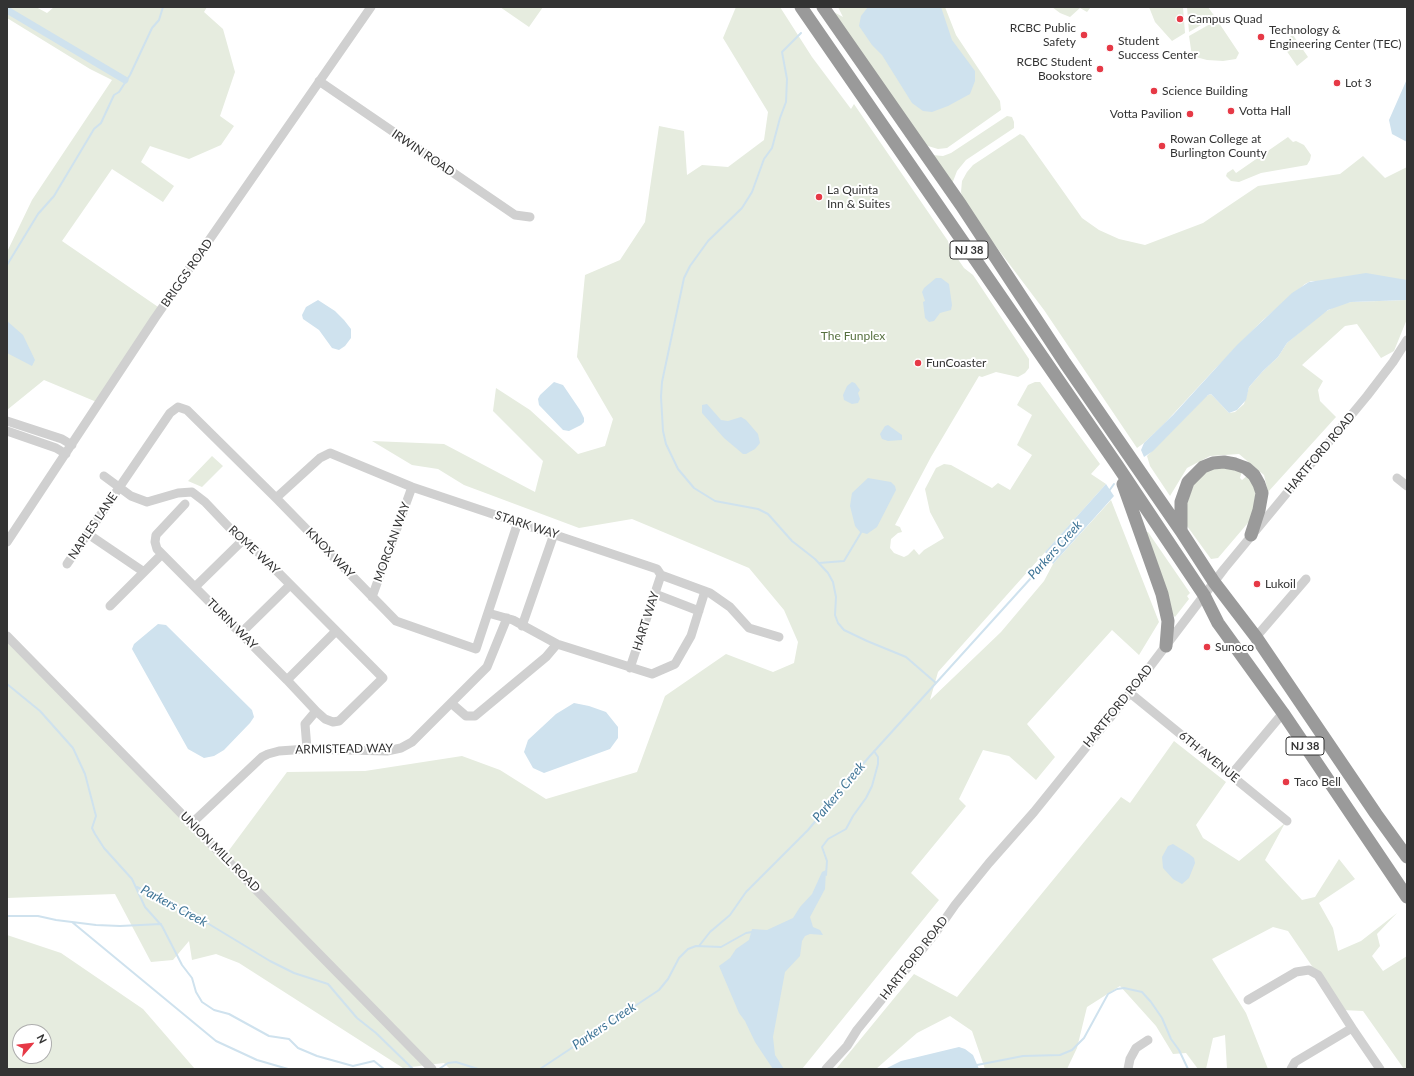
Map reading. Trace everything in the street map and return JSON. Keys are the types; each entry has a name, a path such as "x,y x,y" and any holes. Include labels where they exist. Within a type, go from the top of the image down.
{"highway":[{"name":"NJ 38","path":"801,7 1117,466 1204,595 1218,624 1283,714 1407,897"},
{"name":"NJ 38","path":"823,7 957,198 1065,363 1181,531 1214,582 1256,638 1376,814 1407,856"},
{"path":"1181,531 1181,502 1188,482 1203,467 1213,463 1224,462 1246,468 1260,484 1262,493 1259,510 1251,535"},
{"path":"1117,466 1162,594 1168,621 1166,646"}],"street":[{"name":"BRIGGS ROAD","path":"7,542 155,318 370,7"},
{"name":"IRWIN ROAD","path":"319,81 515,215 530,217"},
{"name":"HARTFORD ROAD","path":"826,1069 847,1046 857,1030 934,935 955,905 989,863 1034,812 1130,693 1251,535 1367,396 1393,362 1407,340"},
{"name":"KNOX WAY","path":"119,488 170,413 178,407 187,410 276,498 396,621 476,649 518,522"},
{"path":"7,421 62,439 72,445"},
{"path":"7,431 56,448 66,454"},
{"name":"STARK WAY","path":"276,498 320,458 330,453 412,487 657,569 661,575 704,591 730,607 749,628 779,637"},
{"name":"ROME WAY","path":"104,476 132,496 147,502 178,492 192,492 205,502 242,541 250,544 383,678"},
{"path":"1397,478 1407,486"},
{"name":"MORGAN WAY","path":"372,598 412,487"},
{"name":"NAPLES LANE","path":"67,564 119,488"},
{"name":"TURIN WAY","path":"185,504 156,535 154,542 156,549 288,680 325,719 333,722 339,721 383,678"},
{"path":"88,534 144,572"},
{"path":"522,626 554,534"},
{"path":"195,587 242,541"},
{"path":"110,606 162,554"},
{"name":"HART WAY","path":"630,668 661,575"},
{"path":"1256,638 1306,579"},
{"path":"241,633 290,585"},
{"path":"488,613 507,618 557,644 652,674 675,664 691,636 704,591"},
{"path":"655,594 699,610"},
{"name":"ARMISTEAD WAY","path":"191,824 262,757 279,751 388,751 401,748 412,742 487,667 507,618"},
{"path":"288,680 336,631"},
{"name":"UNION MILL ROAD","path":"7,636 432,1069"},
{"path":"451,703 466,716 470,718 475,716 546,658 557,644"},
{"name":"6TH AVENUE","path":"1130,693 1287,821"},
{"path":"307,750 305,724 316,711"},
{"path":"1231,775 1283,714"},
{"path":"1248,1000 1296,972 1309,970 1318,975 1380,1069"},
{"path":"1290,1069 1296,1062 1352,1028"},
{"path":"1128,1069 1130,1059 1136,1048 1148,1040"}],"green space":[{"path":"7,7 36,7 47,13 54,7 207,7 204,12 223,29 235,72 220,116 234,126 221,145 189,159 150,146 141,162 174,186 163,202 112,169 62,241 164,311 99,403 44,380 7,410 7,252 32,200 112,80 90,69 7,18"},
{"path":"500,7 543,7 529,27"},
{"name":"The Funplex","path":"736,7 780,7 812,57 851,109 854,104 948,241 949,246 964,268 973,275 1029,359 1029,368 1025,373 1018,377 996,372 982,377 979,376 931,457 895,525 900,527 902,532 898,533 891,539 890,548 894,553 904,557 914,549 919,555 924,550 944,538 930,512 925,489 936,468 944,464 951,465 992,488 998,483 1010,490 1032,455 1017,445 1032,415 1017,405 1028,385 1035,382 1040,382 1100,464 1091,474 1106,484 938,672 930,700 1001,632 1044,581 1053,564 1111,500 1159,622 1139,655 1112,630 1027,724 1055,757 1036,780 1009,756 983,750 959,799 966,806 911,873 939,900 802,1069 450,1069 444,1063 403,1068 239,963 216,954 192,960 189,941 173,960 151,962 115,894 7,898 7,638 224,857 287,772 365,771 462,756 500,770 546,799 637,772 665,696 726,654 773,672 794,663 798,642 784,610 749,568 632,519 579,528 464,485 438,469 412,465 372,441 444,444 535,492 543,461 493,411 496,388 530,410 578,454 605,446 613,419 577,357 585,275 620,260 645,222 659,126 684,131 687,175 702,165 728,167 764,140 768,112 723,38"},
{"path":"838,7 945,7 956,35 1000,101 1001,110 947,148 938,149 928,146 921,140 830,10 843,17"},
{"path":"1052,7 1091,7 1087,12 1080,8 1070,17 1060,13"},
{"path":"1149,7 1183,7 1185,33 1172,41 1155,22"},
{"path":"1187,7 1208,7 1215,17 1189,32"},
{"path":"1217,20 1239,53 1236,59 1223,61 1207,60 1192,56 1189,36"},
{"path":"1293,35 1308,57 1297,66 1286,50 1293,46 1288,38"},
{"path":"1007,116 1012,117 1014,128 966,160 957,171 952,184 932,155 943,156 951,153"},
{"path":"1020,134 1024,136 1082,218 1099,230 1119,239 1145,245 1203,223 1258,186 1340,174 1363,156 1385,178 1407,167 1407,281 1311,281 1305,284 1263,320 1164,424 1137,448 1044,310 964,204 961,192 962,181 967,172 973,165"},
{"path":"1288,137 1293,142 1296,141 1304,145 1311,155 1307,165 1261,173 1239,182 1231,181 1226,176 1227,173 1233,169 1236,173"},
{"path":"1407,300 1407,319 1394,351 1381,358 1357,324 1345,326 1302,365 1323,381 1318,390 1320,401 1336,417 1268,492 1264,475 1239,454 1210,456 1187,468 1170,496 1150,466 1147,456 1206,396 1211,394 1229,413 1235,412 1244,404 1249,387 1278,357 1287,343 1321,314 1338,305 1351,302"},
{"path":"212,456 223,466 202,487 188,481"},
{"path":"1229,467 1242,471 1240,478 1242,480 1248,475 1256,486 1253,517 1218,558 1211,559 1187,526 1184,513 1195,480 1212,468"},
{"path":"1144,532 1148,532 1190,593 1187,596 1189,599 1175,617 1173,615"},
{"path":"1174,741 1226,782 1196,825 1203,838 1239,861 1285,823 1265,860 1302,900 1315,897 1339,859 1355,879 1319,903 1333,928 1338,951 1361,941 1397,913 1377,934 1380,946 1372,956 1383,971 1407,956 1407,1069 1404,1069 1363,1011 1342,1010 1288,931 1273,927 1212,959 1246,1013 1268,1069 1227,1069 1225,1035 1213,1038 1206,1069 1198,1069 1186,1053 1173,1054 1156,1026 1120,986 1087,1007 1077,1048 1067,1069 985,1069 972,1031 950,1016 917,1033 876,1069 836,1069 914,974 957,997 1121,797 1130,803"},
{"path":"7,935 61,953 143,1009 195,1069 7,1069"}],"water":[{"path":"868,7 941,7 952,40 975,71 975,81 970,94 948,106 932,112 923,111 912,103 882,55 872,45 859,26 861,16"},
{"path":"1407,79 1407,142 1392,134 1389,120"},
{"path":"1366,273 1407,280 1407,300 1351,302 1328,310 1287,343 1278,357 1249,387 1246,400 1237,410 1229,413 1211,394 1208,395 1153,451 1144,457 1141,450 1144,443 1173,415 1237,345 1292,293 1309,282"},
{"path":"936,278 941,278 949,284 952,305 951,310 940,313 934,321 929,322 925,318 923,302 925,301 922,292 924,288"},
{"path":"318,300 335,311 351,329 351,338 345,346 339,350 332,348 319,330 303,319 302,315 306,307"},
{"path":"7,321 23,335 35,360 32,366 7,353"},
{"path":"554,382 563,385 584,418 584,422 581,425 569,431 563,430 539,405 538,399 540,395"},
{"path":"852,382 855,383 860,390 858,393 860,399 858,403 852,404 844,400 843,395 847,386"},
{"path":"707,404 721,420 728,421 741,417 746,420 758,434 760,443 755,449 743,454 724,438 702,413 702,405"},
{"path":"888,425 902,435 902,440 888,441 882,439 880,434 885,426"},
{"path":"868,478 891,482 895,486 896,490 877,527 867,534 860,532 855,526 850,506 852,493"},
{"path":"1106,484 1114,496 1053,564 1045,552"},
{"path":"158,624 166,625 252,710 254,717 250,723 224,750 214,756 204,758 188,749 132,649 134,644"},
{"path":"574,703 606,712 618,727 618,738 610,749 544,773 533,768 524,752 528,740 556,714"},
{"path":"1173,844 1194,858 1195,863 1189,878 1182,884 1173,879 1163,868 1162,857 1168,846"},
{"path":"826,870 825,889 810,917 813,927 820,930 823,935 810,934 805,936 802,941 800,956 785,972 773,1037 775,1055 784,1069 773,1069 755,1042 745,1021 739,1013 719,966 730,958 736,949 749,940 752,929 767,930 793,918 800,907 812,894 822,872"},
{"path":"959,1047 965,1049 973,1055 979,1069 885,1069 901,1061"}],"waterway":[{"path":"7,265 38,214 54,196 94,129 101,123 114,95 119,92 130,75 152,28 159,20 163,7"},
{"path":"7,10 125,80"},
{"path":"801,33 782,52 787,79 786,102 772,148 764,159 752,192 742,208 708,241 690,266 684,278 662,382 661,397 663,431 666,444 678,469 694,488 715,501 758,509 768,514 792,541 815,559 828,573 833,582 836,597 835,615 838,623 844,630 906,657 936,683"},
{"name":"Parkers Creek","path":"1109,491 1114,484"},
{"path":"819,563 844,561 862,531"},
{"name":"Parkers Creek","path":"699,946 710,932 730,915 746,892 808,830 869,757 1050,557"},
{"path":"7,684 40,711 73,748 85,774 96,816 92,828 95,834 104,848 132,879 145,907 162,926 182,965 192,978 196,992 202,1002 214,1010 229,1014 269,1036 289,1039 298,1048 317,1056 353,1066 374,1061 384,1069"},
{"path":"826,875 827,861 822,847 828,839 846,829 866,798 872,786 878,764 878,757 874,751"},
{"name":"Parkers Creek","path":"137,887 199,918 270,961 294,973 328,984 357,1018 376,1033 413,1069"},
{"path":"7,916 38,916 96,925 120,926 161,924"},
{"path":"72,922 216,1041 257,1060 288,1069"},
{"name":"Parkers Creek","path":"540,1069 659,990 668,979 679,958 688,949 696,946 721,947 746,933 752,932"},
{"path":"977,1065 1023,1056 1060,1055 1072,1050 1084,1038 1108,994 1117,989 1124,988 1142,992 1151,1002 1162,1018 1171,1039 1179,1050 1188,1069"},
{"name":"Parkers Creek","path":"439,1069 448,1063 456,1062 478,1069"},
{"name":"Parkers Creek","path":"406,1069 412,1068"}],"place":[{"name":"Campus Quad","path":"1180,19"},
{"name":"RCBC Public Safety","path":"1084,35"},
{"name":"Technology & Engineering Center (TEC)","path":"1261,37"},
{"name":"Student Success Center","path":"1110,48"},
{"name":"RCBC Student Bookstore","path":"1100,69"},
{"name":"Lot 3","path":"1337,83"},
{"name":"Science Building","path":"1154,91"},
{"name":"Votta Hall","path":"1231,111"},
{"name":"Votta Pavilion","path":"1190,114"},
{"name":"Rowan College at Burlington County","path":"1162,146"},
{"name":"La Quinta Inn & Suites","path":"819,197"},
{"name":"FunCoaster","path":"918,363"},
{"name":"Lukoil","path":"1257,584"},
{"name":"Sunoco","path":"1207,647"},
{"name":"Taco Bell","path":"1286,782"}]}
